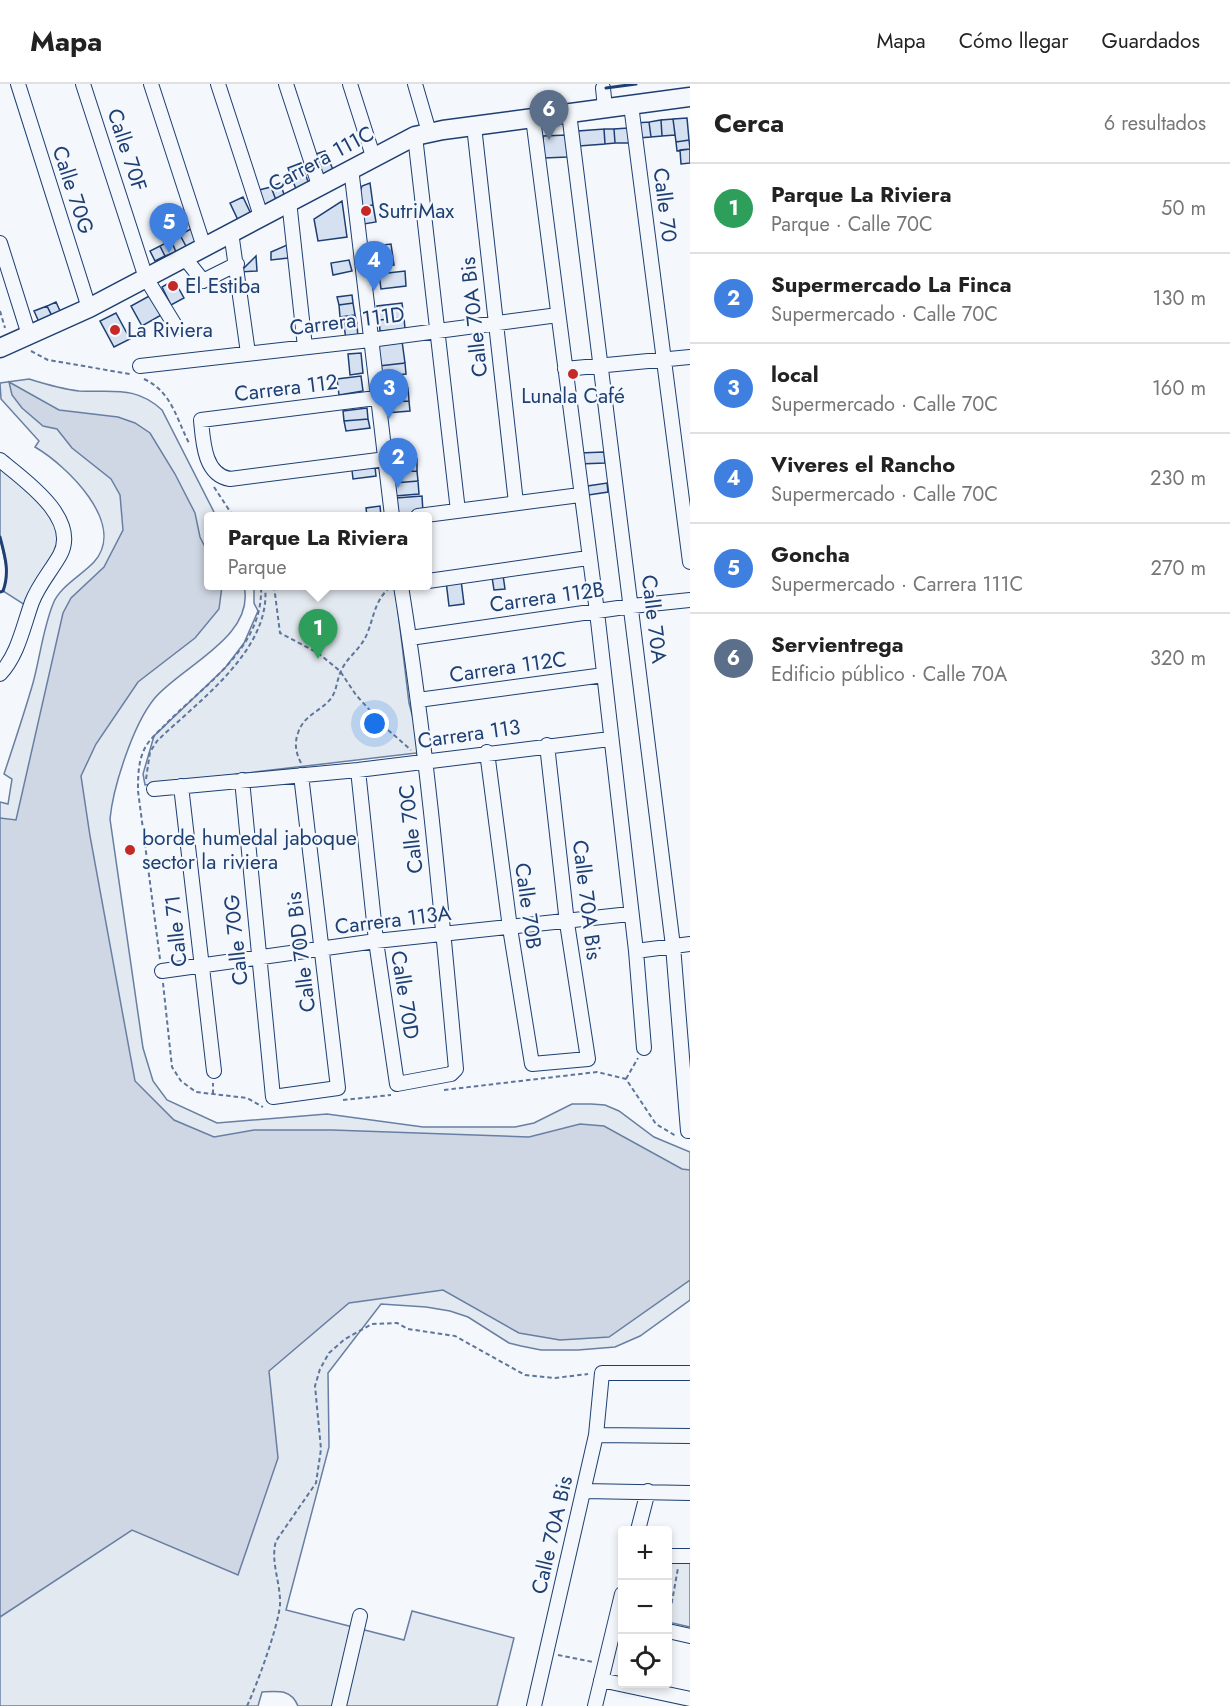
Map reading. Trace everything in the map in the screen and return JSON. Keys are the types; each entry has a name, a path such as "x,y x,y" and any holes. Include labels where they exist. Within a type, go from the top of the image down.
{"main road":[{"name":"Carrera 111C","path":"15,339 89,308 373,156 422,134 690,97"}],"street":[{"name":"Calle 70G","path":"18,84 89,308"},
{"name":"Calle 70F","path":"83,84 146,278 176,327"},
{"path":"151,84 204,247"},
{"path":"218,84 261,216"},
{"path":"286,84 320,185"},
{"path":"350,84 373,156"},
{"path":"415,84 422,134 438,330 458,511"},
{"path":"603,88 605,108"},
{"name":"Calle 70","path":"631,105 690,562"},
{"name":"Calle 70A","path":"569,113 673,946 689,1131"},
{"path":"533,118 588,558 597,612 636,951 644,1048"},
{"name":"Calle 70A Bis","path":"474,126 516,503"},
{"path":"351,168 376,398 392,512"},
{"path":"289,201 305,347"},
{"path":"231,232 248,353"},
{"path":"0,243 15,339"},
{"path":"184,257 202,281 237,264"},
{"name":"Carrera 111D","path":"138,373 248,353 370,340 558,315"},
{"path":"565,369 690,357"},
{"name":"Carrera 112","path":"376,398 201,420 209,461 216,473 230,479 386,459"},
{"path":"0,460 41,492 55,510 63,534 62,552 42,579 18,646 0,674"},
{"path":"432,514 580,495"},
{"path":"432,580 588,558"},
{"name":"Calle 70C","path":"397,1084 450,1074 456,1070 425,762 402,590"},
{"name":"Carrera 112B","path":"410,638 632,606 690,600"},
{"name":"Carrera 112C","path":"418,700 604,675"},
{"name":"Carrera 113","path":"150,787 358,770 487,752 610,739"},
{"name":"Calle 70A Bis","path":"532,1065 588,1059 567,923 547,745"},
{"name":"Calle 70B","path":"487,752 510,928 532,1065"},
{"name":"Calle 70D","path":"358,770 376,941 397,1084"},
{"name":"Calle 70D Bis","path":"273,1097 338,1088 303,774"},
{"name":"Calle 70G","path":"242,780 273,1097"},
{"name":"Calle 71","path":"181,786 214,1071"},
{"name":"Carrera 113A","path":"162,971 376,941 567,923 630,914"},
{"path":"636,951 690,944"},
{"path":"602,1373 687,1372"},
{"name":"Calle 70A Bis","path":"534,1706 596,1435 602,1373"},
{"path":"596,1435 690,1436"},
{"path":"584,1491 690,1493"},
{"path":"639,1526 648,1491"},
{"path":"339,1706 360,1616"},
{"path":"595,1706 618,1624"},
{"path":"672,1627 690,1636"},
{"path":"601,1680 690,1699"}],"path":[{"path":"0,311 15,339 48,360 138,373 160,389 173,406 191,447"},
{"path":"212,484 230,512"},
{"path":"150,787 150,752 157,741 225,680 242,657 264,608 265,590"},
{"path":"275,590 280,633 318,652 340,672 387,729 425,762"},
{"path":"303,774 295,750 298,733 307,716 324,706 333,695 340,672 347,660 359,650 368,632 376,603 388,590"},
{"path":"626,1079 644,1048"},
{"path":"247,1706 278,1619 280,1603 273,1551 276,1541 316,1483 321,1449 315,1386 329,1353 372,1324 385,1322 397,1323 408,1329 455,1336 525,1375 555,1378 602,1373"},
{"path":"672,1600 679,1556"},
{"path":"546,1652 605,1665"}],"shaded area":[{"path":"29,379 72,390 123,392 142,397 162,410 214,512 204,512 204,590 244,590 245,604 239,621 228,636 166,687 146,710 125,757 110,819 143,1048 153,1081 167,1100 217,1123 327,1114 423,1127 515,1127 534,1123 572,1104 605,1105 619,1111 654,1137 690,1152 690,1300 640,1336 615,1347 541,1350 509,1343 468,1317 450,1311 381,1304 328,1373 329,1447 286,1610 404,1640 412,1611 514,1638 497,1706 298,1706 292,1696 273,1691 262,1692 258,1706 0,1706 0,802 8,804 12,779 4,774 23,718 53,604 60,592 94,562 102,547 103,531 98,514 89,497 62,467 35,447 39,441 1,399 0,383"},
{"path":"9,382 59,410 118,417 135,423 150,433 195,513 204,545 204,590 221,590 219,609 195,638 138,682 96,744 81,776 135,1081 174,1120 214,1137 254,1130 332,1130 529,1137 580,1124 604,1126 682,1169 690,1170 690,1280 609,1337 560,1340 519,1333 443,1290 349,1303 269,1371 278,1458 238,1575 132,1530 0,1617 0,818 16,820 63,613 71,598 104,567 123,530 120,495 111,479 72,448 57,429 43,426 22,408 12,395"},
{"path":"0,467 30,486 59,529 57,549 28,607 3,591 6,569 0,535"},
{"path":"254,590 395,590 409,703 425,762 416,753 145,785 143,774 154,736 225,668 244,643 258,611 254,603"},
{"path":"672,1559 690,1559 690,1627 672,1623"}],"building":[{"path":"687,118 689,140 676,142 673,119"},
{"path":"673,119 675,135 662,136 661,120"},
{"path":"661,120 662,136 651,137 649,122"},
{"path":"649,122 651,137 638,138 636,123"},
{"path":"628,128 629,143 615,143 614,129"},
{"path":"604,129 605,144 579,146 578,131"},
{"path":"604,129 614,129 615,143 605,144"},
{"path":"567,135 568,157 544,158 543,136"},
{"path":"689,140 690,149 677,151 676,142"},
{"path":"690,149 690,163 681,164 680,150"},
{"path":"325,151 334,172 322,176 313,155"},
{"path":"301,163 309,184 296,189 288,168"},
{"path":"280,183 285,197 276,200 271,187"},
{"path":"370,183 373,205 361,207 362,186"},
{"path":"271,187 276,200 264,205 259,190"},
{"path":"243,197 251,214 238,220 230,203"},
{"path":"342,201 347,237 318,241 314,219"},
{"path":"373,205 376,222 364,224 361,207"},
{"path":"194,227 201,240 187,248 180,235"},
{"path":"180,235 187,248 176,252 171,240"},
{"path":"171,240 176,252 165,256 160,246"},
{"path":"391,244 394,265 369,268 366,247"},
{"path":"287,245 288,258 271,260 271,252"},
{"path":"160,246 165,256 155,261 150,251"},
{"path":"256,256 257,271 240,272"},
{"path":"349,260 352,271 333,275 331,263"},
{"path":"405,271 406,286 381,289 379,274"},
{"path":"174,280 184,298 171,305 162,287"},
{"path":"151,295 163,314 142,326 131,306"},
{"path":"352,295 353,303 339,305 337,297"},
{"path":"56,302 61,313 52,316 47,306"},
{"path":"353,303 355,315 340,317 339,305"},
{"path":"402,303 404,318 379,320 377,306"},
{"path":"47,306 52,316 39,322 34,311"},
{"name":"La Riviera","path":"116,313 130,339 114,347 100,321"},
{"path":"355,315 357,324 344,326 344,317"},
{"path":"404,318 405,329 380,331 379,320"},
{"path":"357,324 358,338 346,339 344,326"},
{"path":"402,341 405,363 379,366 376,344"},
{"path":"361,353 363,373 350,375 348,354"},
{"path":"405,363 406,374 380,377 379,366"},
{"path":"361,376 363,391 339,395 337,379"},
{"path":"408,388 409,401 385,402 384,390"},
{"path":"409,401 410,411 386,413 385,402"},
{"path":"367,408 368,419 344,421 343,411"},
{"path":"368,419 370,428 346,431 344,421"},
{"path":"604,452 605,463 579,464 579,453"},
{"path":"417,459 417,471 393,472 393,460"},
{"path":"375,467 376,476 353,479 352,470"},
{"path":"417,471 418,481 394,483 393,472"},
{"path":"418,481 419,494 395,496 394,483"},
{"path":"607,483 608,492 582,496 581,487"},
{"path":"422,496 423,512 398,512 396,498"},
{"path":"380,506 381,512 366,512 366,508"},
{"path":"503,575 505,589 494,590 492,577"},
{"path":"461,580 464,604 449,606 446,581"}],"wall":[{"path":"606,88 636,84"},
{"path":"0,537 6,571 5,584 3,591 0,592"}],"place":[{"name":"Servientrega","path":"549,140"},
{"name":"SutriMax","path":"366,211"},
{"name":"Goncha","path":"169,253"},
{"name":"El Estiba","path":"173,286"},
{"name":"Viveres el Rancho","path":"374,291"},
{"name":"La Riviera","path":"115,330"},
{"name":"Lunala Café","path":"573,374"},
{"name":"local","path":"389,419"},
{"name":"Supermercado La Finca","path":"398,488"},
{"name":"Parque La Riviera","path":"318,659"},
{"name":"borde humedal jaboque sector la riviera","path":"130,850"}]}
